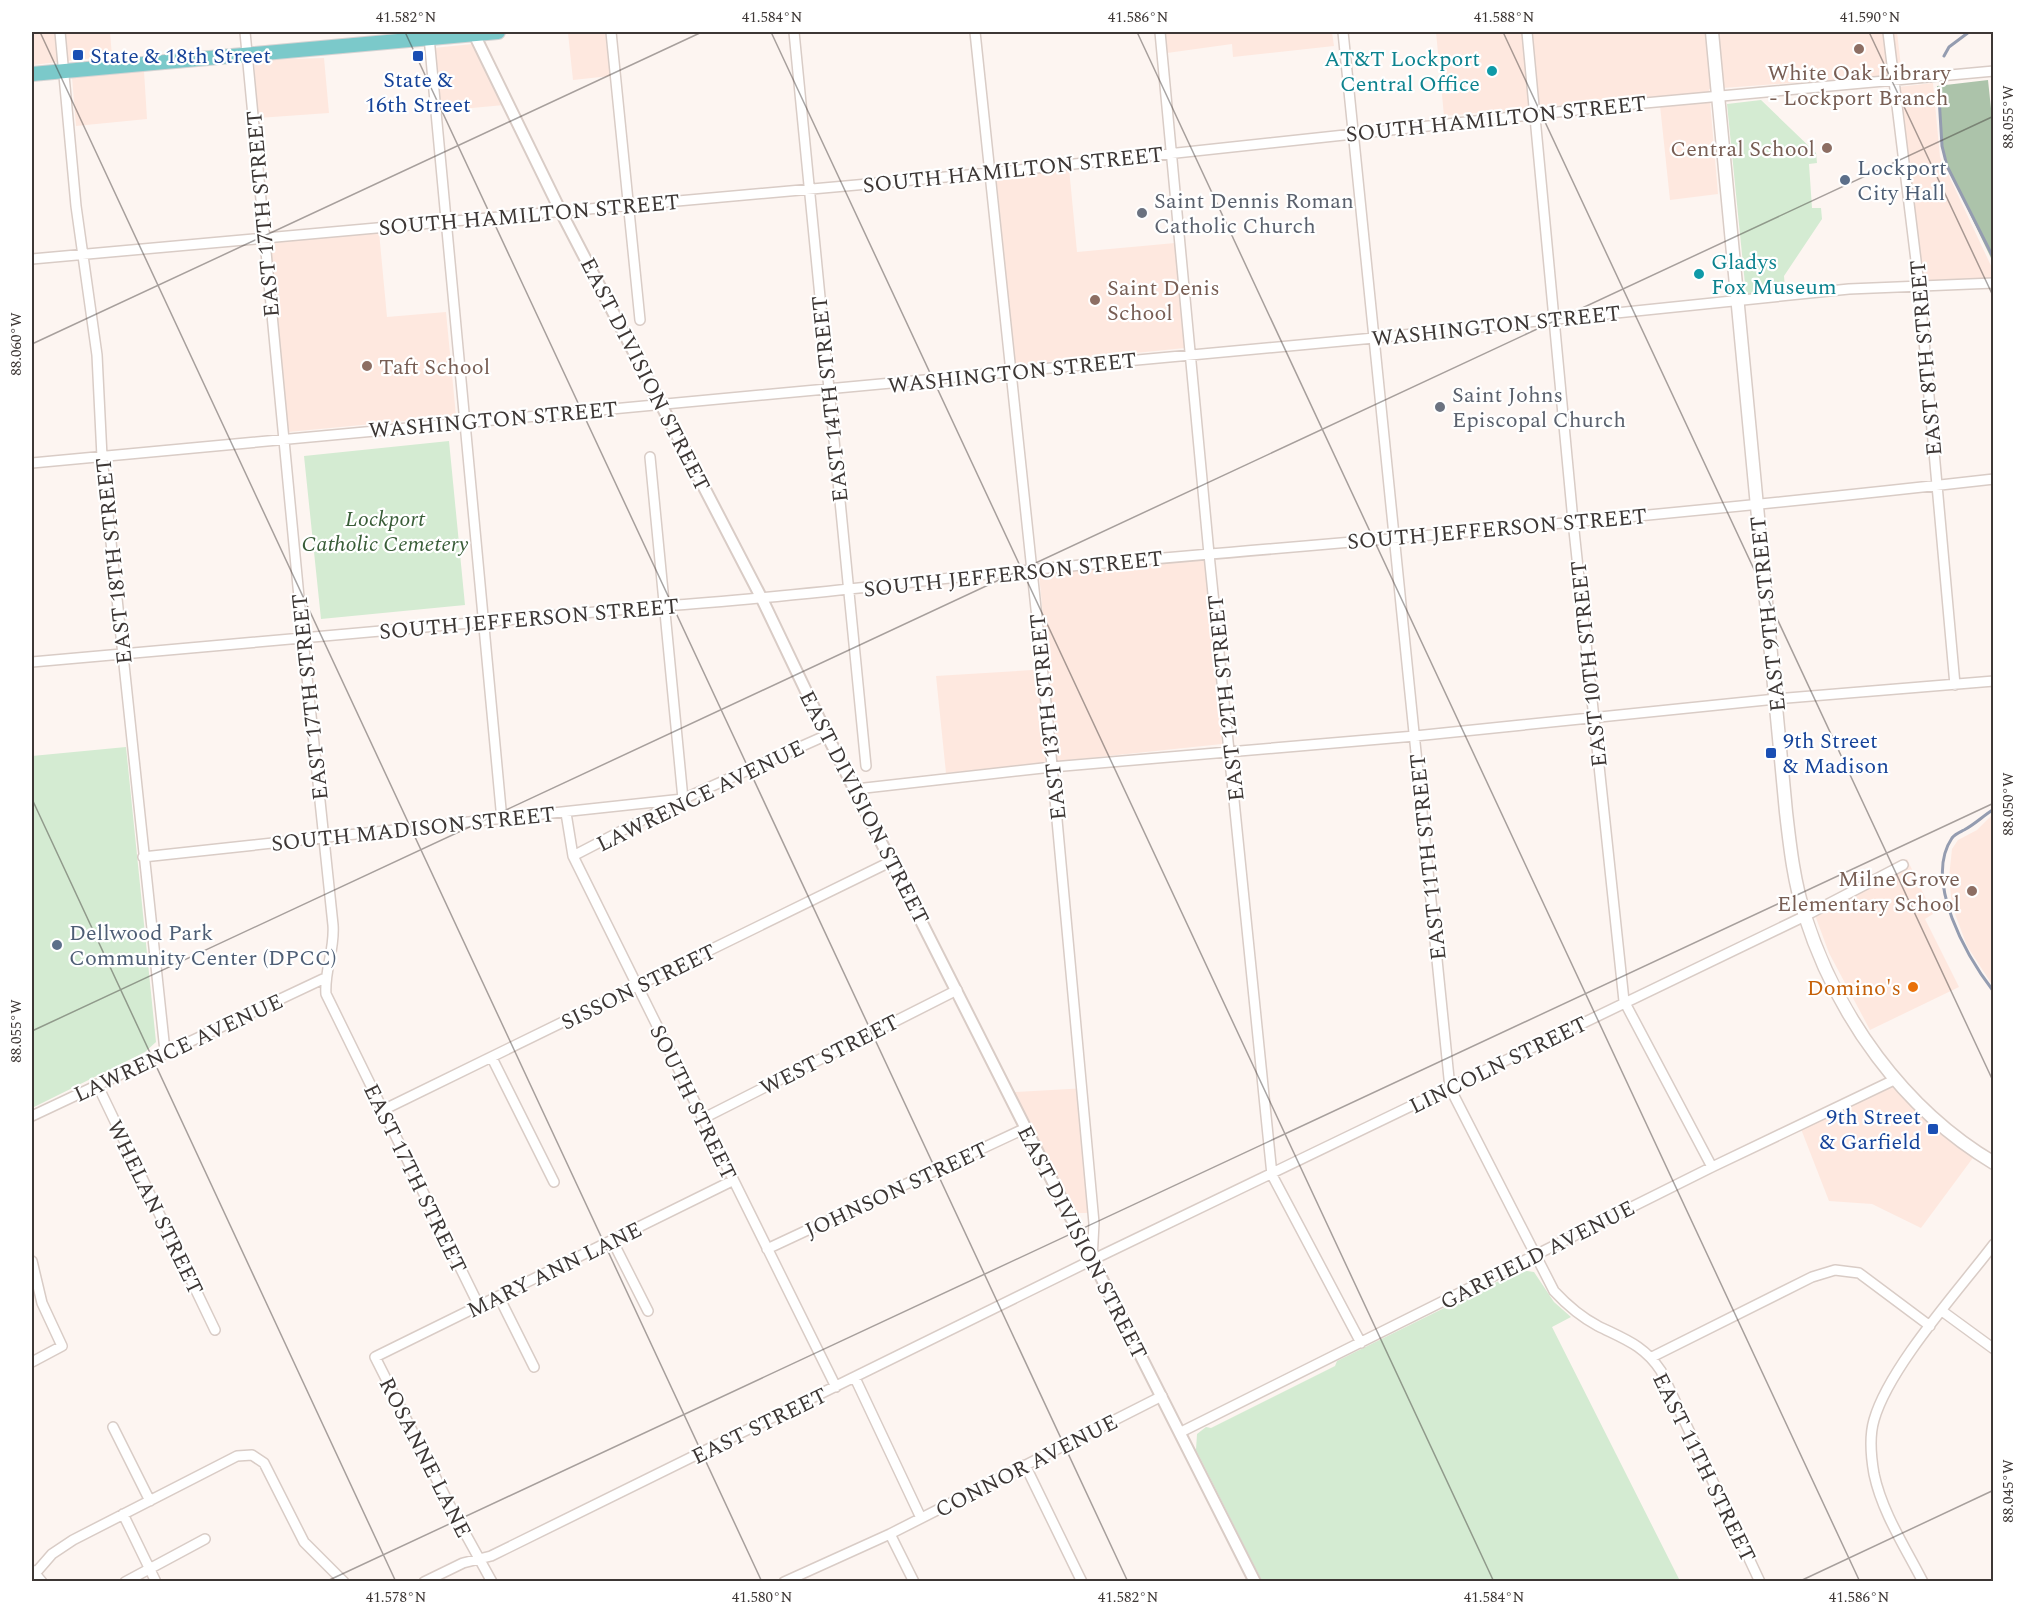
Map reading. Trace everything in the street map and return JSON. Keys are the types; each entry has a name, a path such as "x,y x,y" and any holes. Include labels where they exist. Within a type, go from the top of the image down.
{"main road":[{"path":"32,74 498,32"},
{"name":"EAST 9TH STREET","path":"1712,32 1790,845 1805,916 1832,983 1858,1030 1894,1080 1959,1140 1994,1163"}],"street":[{"name":"EAST 18TH STREET","path":"60,32 76,206 85,253 101,396 102,457 165,1051"},
{"name":"EAST 17TH STREET","path":"245,32 263,237 334,941 331,963 325,978 326,994 479,1306"},
{"path":"611,32 640,320"},
{"name":"EAST 14TH STREET","path":"794,32 866,766"},
{"name":"EAST 13TH STREET","path":"975,32 1052,766 1094,1222 1092,1260"},
{"name":"EAST 12TH STREET","path":"1161,32 1209,554 1231,750 1272,1175 1361,1343"},
{"name":"EAST 11TH STREET","path":"1343,32 1450,1088 1554,1292 1580,1315 1639,1345 1652,1357 1685,1421 1760,1581"},
{"name":"EAST 10TH STREET","path":"1527,32 1573,521 1624,1001 1712,1167"},
{"name":"EAST 8TH STREET","path":"1888,32 1919,285 1955,685"},
{"name":"EAST DIVISION STREET","path":"474,33 560,210 762,599 827,735 1254,1581"},
{"path":"429,37 448,221 447,239 502,820"},
{"name":"SOUTH HAMILTON STREET","path":"32,259 990,173 1354,133 1994,71"},
{"name":"WASHINGTON STREET","path":"32,462 662,403 828,390 1736,301 1919,285 1994,283"},
{"path":"650,457 683,800"},
{"name":"SOUTH JEFFERSON STREET","path":"32,662 482,621 762,599 1032,570 1756,504 1994,479"},
{"path":"856,789 1052,766 1594,720 1776,699 1994,681"},
{"name":"LAWRENCE AVENUE","path":"573,856 683,800 827,735"},
{"name":"SOUTH MADISON STREET","path":"143,857 324,836 502,820 683,800"},
{"name":"SOUTH STREET","path":"566,813 573,856 836,1387"},
{"name":"SISSON STREET","path":"383,1110 892,861"},
{"name":"LINCOLN STREET","path":"1092,1260 1272,1175 1624,1001 1805,916 1903,865"},
{"name":"LAWRENCE AVENUE","path":"32,1116 165,1051 325,978"},
{"name":"WEST STREET","path":"702,1119 957,990"},
{"path":"492,1058 554,1182"},
{"name":"GARFIELD AVENUE","path":"1180,1432 1712,1167 1894,1080"},
{"name":"WHELAN STREET","path":"97,1084 215,1330"},
{"name":"JOHNSON STREET","path":"767,1249 1026,1128"},
{"name":"MARY ANN LANE","path":"375,1357 732,1181"},
{"path":"612,1240 648,1311"},
{"path":"1923,1581 1883,1504 1874,1475 1870,1448 1873,1421 1886,1388 1930,1326 1994,1244"},
{"name":"EAST STREET","path":"424,1581 477,1558 491,1556 1092,1260"},
{"path":"32,1261 42,1303 62,1346 32,1362"},
{"path":"1652,1357 1812,1277 1835,1270 1859,1273 1930,1326"},
{"path":"499,1297 534,1367"},
{"path":"1942,1311 1994,1349"},
{"name":"ROSANNE LANE","path":"375,1357 477,1558 492,1581"},
{"path":"855,1378 921,1518"},
{"name":"CONNOR AVENUE","path":"784,1581 890,1534 1162,1396"},
{"path":"113,1427 150,1501"},
{"path":"42,1581 33,1573 52,1554 123,1514 237,1456 252,1455 264,1463 304,1542 344,1581"},
{"path":"1024,1465 1082,1581"},
{"path":"123,1514 156,1581"},
{"path":"890,1534 914,1581"},
{"path":"125,1581 205,1539"}],"shaded area":[{"path":"32,32 110,32 112,56 32,65"},
{"path":"605,32 610,76 573,80 568,33"},
{"path":"1165,32 1332,32 1334,46 1233,57 1232,44 1167,53"},
{"path":"1436,32 1897,32 1902,75 1709,89 1718,194 1670,200 1659,96 1444,116"},
{"path":"473,44 504,105 440,111 433,48"},
{"path":"324,58 329,113 258,118 254,60"},
{"path":"144,71 147,119 76,126 72,77"},
{"path":"1933,83 1940,157 1993,270 1993,281 1922,281 1898,87"},
{"name":"Saint Denis School","path":"1069,168 1077,252 1175,243 1185,348 1015,365 996,175"},
{"name":"Taft School","path":"379,232 387,317 446,312 456,416 288,432 270,241"},
{"path":"1205,560 1222,744 946,773 936,676 1048,669 1039,574"},
{"name":"Milne Grove Elementary School","path":"1993,814 1993,986 1967,946 1952,906 1949,877 1952,849 1958,840 1977,830"},
{"path":"1907,859 1933,914 1925,919 1959,987 1870,1030 1829,953 1812,907"},
{"path":"1895,1085 1975,1155 1921,1228 1872,1204 1829,1201 1801,1129"},
{"path":"1087,1088 1098,1213 1075,1213 1014,1092"}],"green space":[{"path":"1988,80 1994,137 1993,270 1991,258 1947,166 1942,146 1937,86"},
{"path":"1761,100 1816,153 1817,163 1809,164 1812,208 1821,208 1822,219 1784,276 1785,289 1746,294 1727,104"},
{"name":"Lockport Catholic Cemetery","path":"449,441 465,605 321,619 304,456"},
{"path":"126,747 156,1042 145,1052 32,1108 32,756"},
{"path":"1521,1270 1534,1272 1554,1302 1571,1317 1552,1327 1680,1581 1262,1581 1196,1450 1197,1434 1206,1427 1211,1428 1335,1366 1337,1361"}],"waterway":[{"path":"1944,56 1949,47 1969,32"},
{"path":"1939,97 1942,146 1947,166 1994,259"},
{"path":"1994,809 1952,838 1944,856 1943,875 1945,896 1961,939 1994,992"}],"place":[{"name":"White Oak Library - Lockport Branch","path":"1859,49"},
{"name":"State & 18th Street","path":"78,55"},
{"name":"State & 16th Street","path":"418,56"},
{"name":"AT&T Lockport Central Office","path":"1492,71"},
{"name":"Central School","path":"1827,148"},
{"name":"Lockport City Hall","path":"1845,180"},
{"name":"Saint Dennis Roman Catholic Church","path":"1142,213"},
{"name":"Gladys Fox Museum","path":"1699,274"},
{"name":"Saint Denis School","path":"1095,300"},
{"name":"Taft School","path":"367,366"},
{"name":"Saint Johns Episcopal Church","path":"1440,407"},
{"name":"9th Street & Madison","path":"1771,753"},
{"name":"Milne Grove Elementary School","path":"1972,891"},
{"name":"Dellwood Park Community Center (DPCC)","path":"57,945"},
{"name":"Domino's","path":"1913,987"},
{"name":"9th Street & Garfield","path":"1933,1129"}]}
